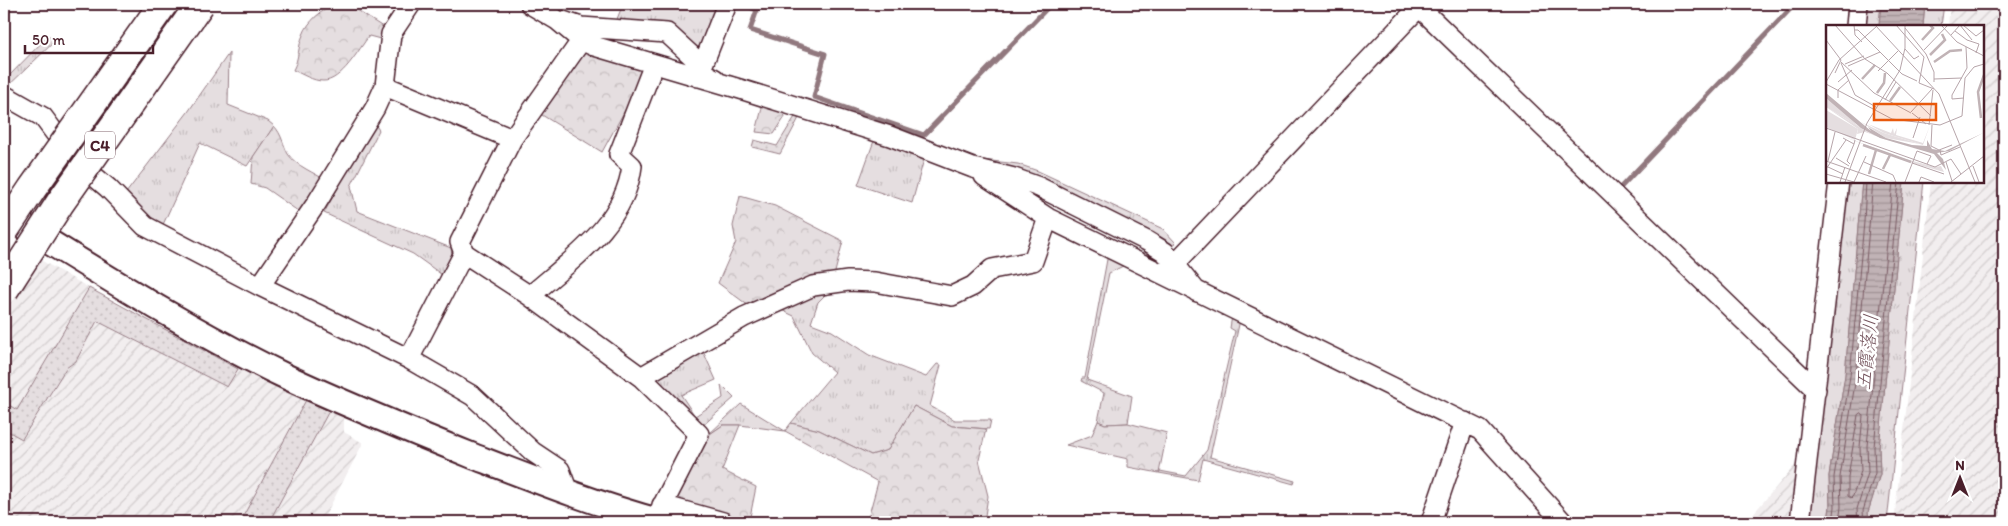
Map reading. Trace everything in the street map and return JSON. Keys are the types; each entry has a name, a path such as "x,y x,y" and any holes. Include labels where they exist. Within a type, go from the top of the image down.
{"highway":[{"name":"C4","path":"4,231 163,4"},
{"name":"C4","path":"4,290 60,203 200,4"}],"street":[{"path":"260,286 316,204 375,108 385,86 390,34 411,4"},
{"path":"530,4 570,29 586,34 667,33 693,57 699,73"},
{"path":"699,73 727,4"},
{"path":"1856,25 1858,4"},
{"path":"1169,269 1419,5 1816,390"},
{"path":"586,34 594,46 654,64 699,73 740,89 890,136 973,168 1014,178 1039,187 1147,240 1165,252 1169,269"},
{"path":"586,34 512,139 460,242 464,253 530,296 641,377 699,434 660,516"},
{"path":"530,296 603,230 619,207 630,181 632,166 620,154 654,64"},
{"path":"385,86 512,139"},
{"path":"4,95 43,117 75,160 108,188 146,226 260,286 409,359 473,396 533,452 560,470 568,492"},
{"path":"973,168 1048,218 1169,269 1197,292 1480,430 1563,522"},
{"path":"1800,522 1839,182"},
{"path":"4,214 144,300 288,378 392,423 568,492 660,516 723,522"},
{"path":"641,377 744,317 813,286 848,281 875,282 952,296 973,286 992,269 1033,261 1048,218"},
{"path":"409,359 464,253"},
{"path":"1431,522 1465,422"}],"shaded area":[{"path":"1950,4 2004,4 2004,522 1894,522 1931,182 1983,182 1983,25 1948,25"},
{"path":"37,258 145,320 234,367 344,418 344,432 363,443 322,522 4,522 4,309"},
{"path":"1797,463 1801,464 1794,522 1746,522"}],"green space":[{"path":"623,4 720,4 704,46 693,48 615,24"},
{"path":"1861,4 1881,4 1879,25 1859,25"},
{"path":"1925,4 1944,4 1941,25 1923,25"},
{"path":"336,5 353,8 386,29 384,40 369,36 343,71 330,80 315,80 293,70 301,39 308,25 321,13"},
{"path":"48,36 55,41 4,90 4,77 7,78"},
{"path":"589,49 642,64 646,72 602,152 537,112 582,52"},
{"path":"229,53 228,105 268,121 274,126 247,166 200,143 161,229 123,197 188,112"},
{"path":"763,104 783,110 785,117 774,134 756,132"},
{"path":"796,115 800,116 780,154 752,147 754,140 777,146"},
{"path":"374,123 379,130 351,186 357,211 451,248 453,263 445,277 413,254 324,213"},
{"path":"274,126 279,132 286,151 291,158 327,181 305,216 265,188 251,184 253,157"},
{"path":"875,138 924,159 912,203 858,185"},
{"path":"983,160 1018,164 1038,171 1163,229 1176,243 1169,248"},
{"path":"1843,182 1862,182 1845,375 1829,476 1830,506 1828,522 1806,522"},
{"path":"1904,182 1924,182 1887,522 1869,522 1868,512 1880,474 1879,448"},
{"path":"740,196 775,206 843,241 834,276 749,306 718,283 736,242 733,226"},
{"path":"1108,254 1127,264 1109,273 1087,380 1132,396 1128,423 1105,424 1098,421 1104,393 1081,381 1082,378 1085,378"},
{"path":"833,287 818,302 811,323 832,331 869,355 926,377 937,364 941,365 930,406 955,420 991,420 989,429 952,426 914,406 888,450 871,455 819,430 791,423 834,372 812,353 794,316 777,308"},
{"path":"89,288 238,369 227,387 97,321 76,361 66,368 22,439 4,429 4,402 17,410"},
{"path":"1232,316 1240,320 1210,457 1295,481 1294,484 1203,459 1198,480 1159,473 1160,471 1186,476 1207,450 1235,331 1230,328"},
{"path":"703,351 716,380 681,395 695,416 723,398 721,385 734,398 701,427 656,379"},
{"path":"306,400 329,411 269,522 240,522"},
{"path":"741,404 785,431 740,425 723,425 707,436"},
{"path":"914,406 952,426 986,429 979,460 988,496 984,522 867,522 878,482 785,431 791,423 819,430 871,455 888,450"},
{"path":"1098,421 1105,424 1128,423 1167,433 1159,473 1128,467 1128,459 1066,445 1092,435"},
{"path":"723,425 740,425 722,470 756,487 749,522 675,501 707,436"}],"water":[{"path":"1881,4 1925,4 1923,25 1879,25"},
{"name":"五霞落川","path":"1862,182 1904,182 1879,448 1880,474 1868,512 1869,522 1828,522 1830,506 1829,476 1845,375"}],"waterway":[{"path":"743,4 757,10 750,30 825,54 814,97 924,135 1051,4"},
{"path":"1619,189 1795,4"}]}
